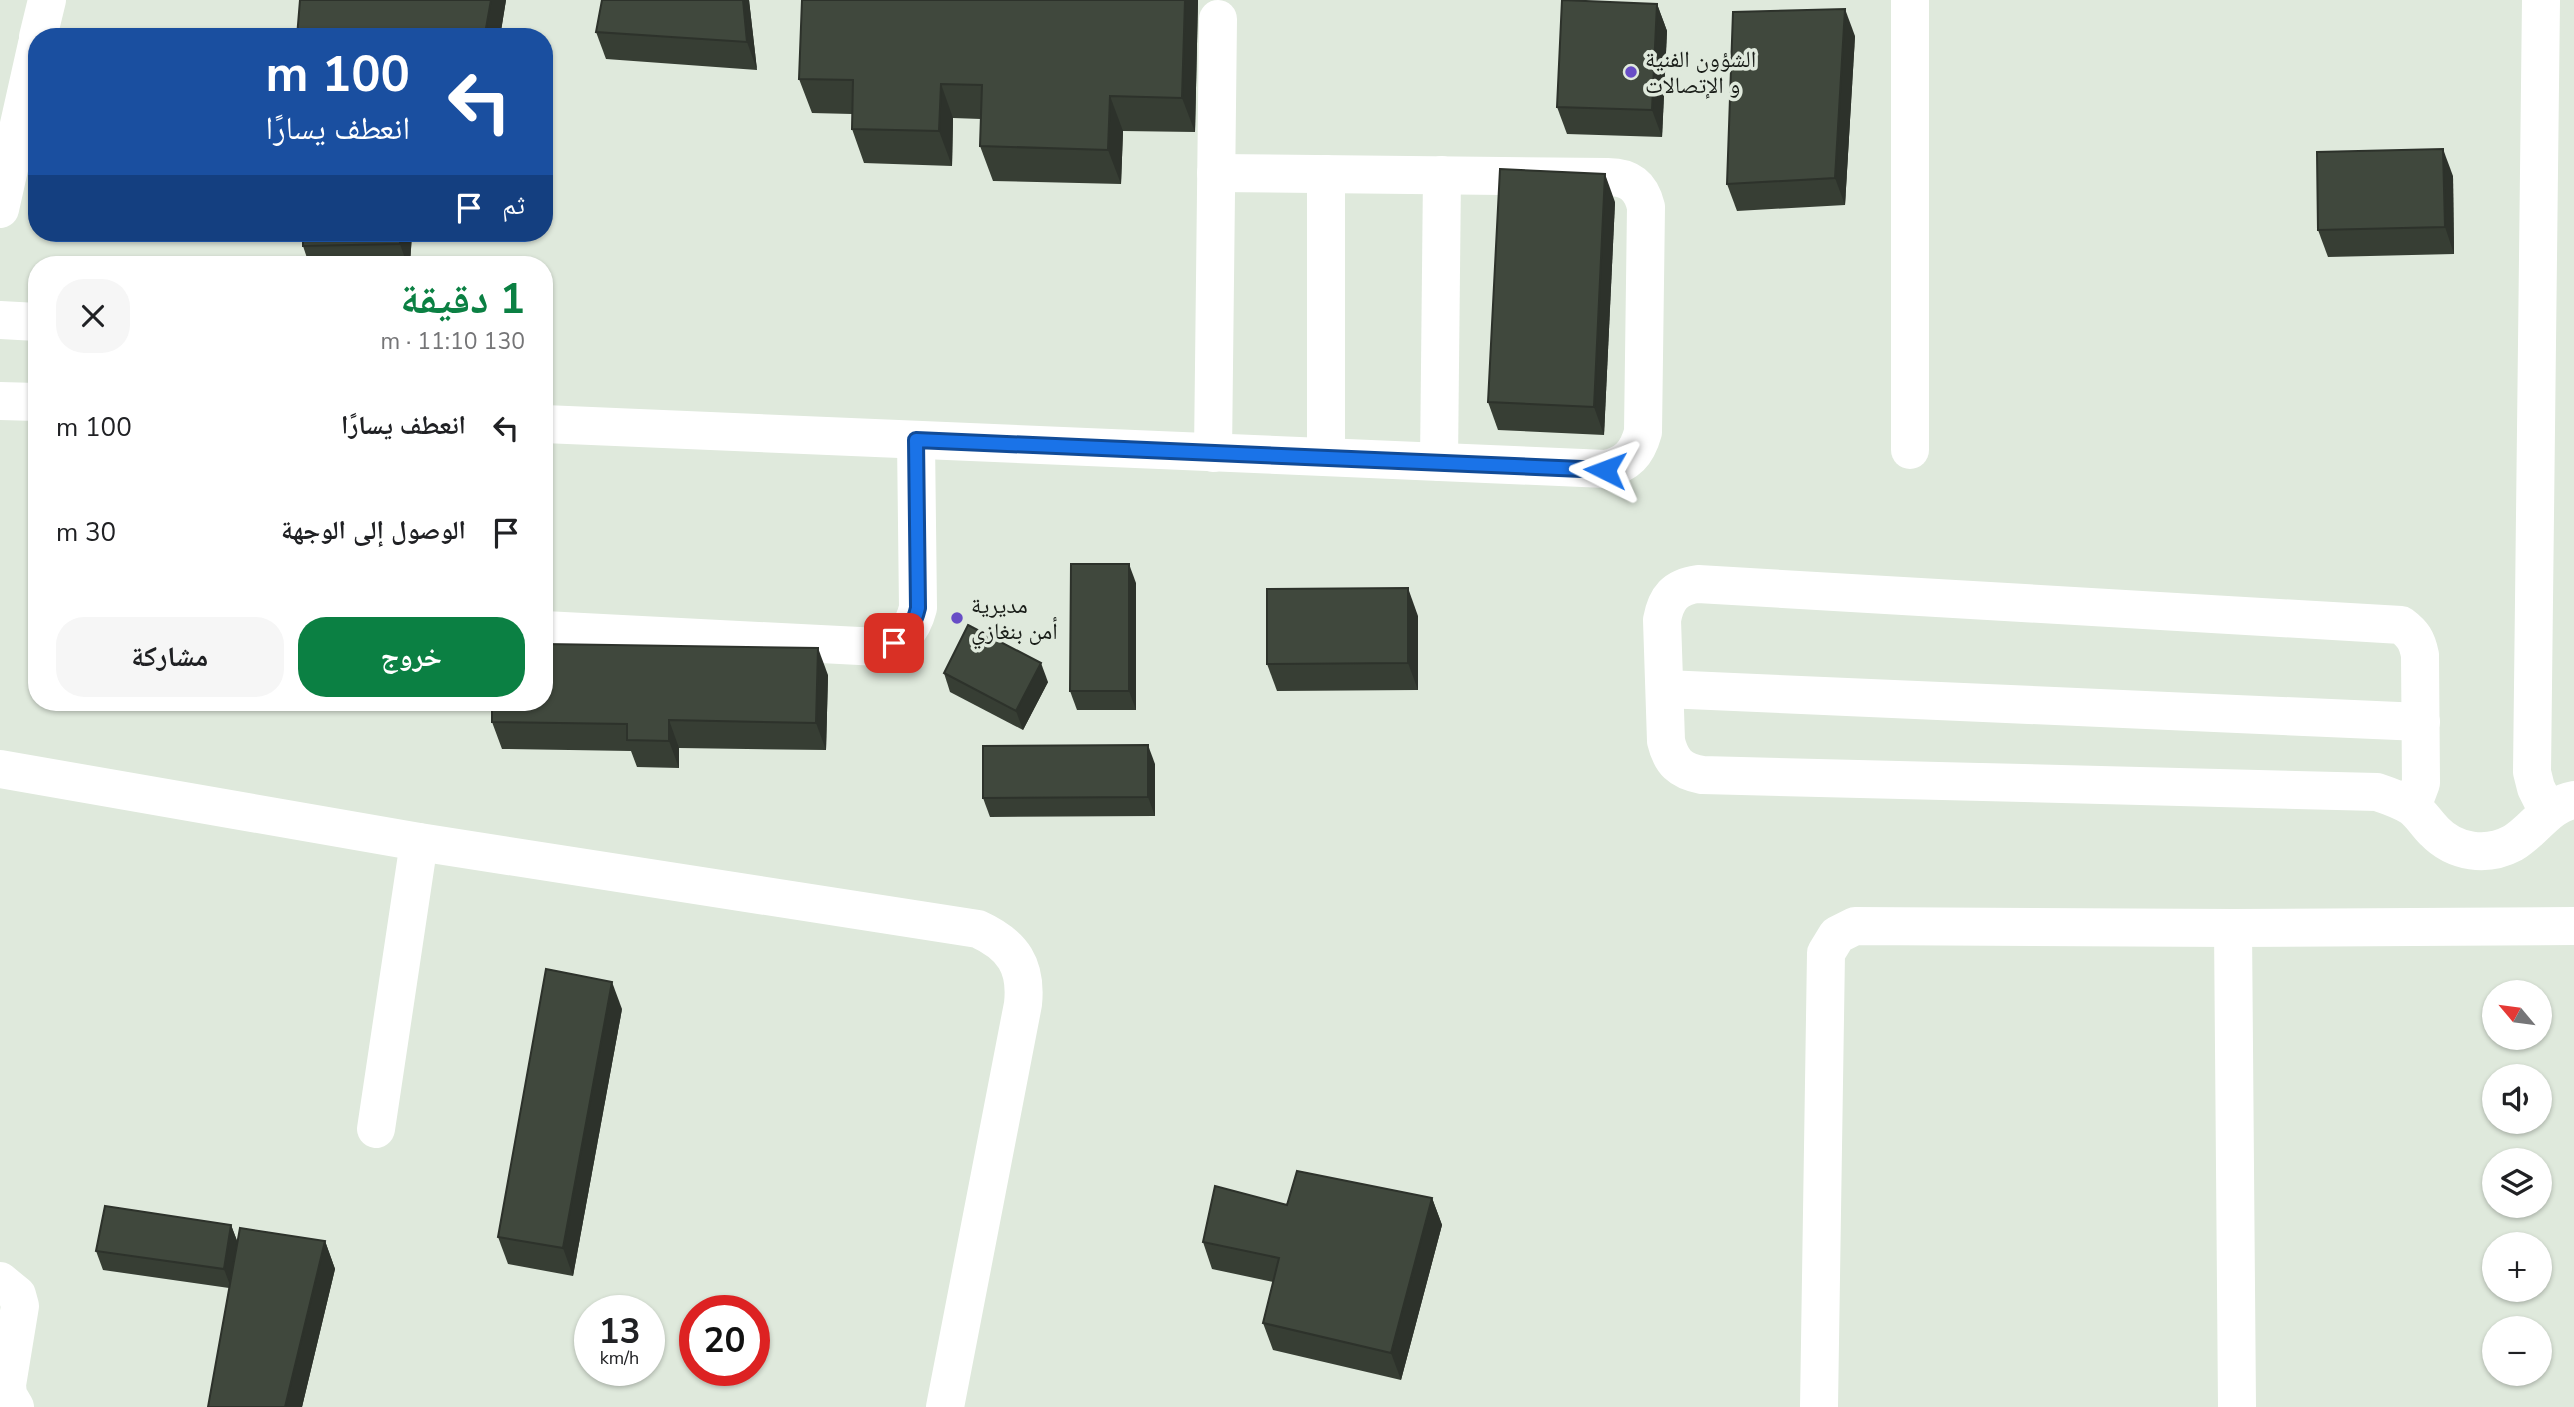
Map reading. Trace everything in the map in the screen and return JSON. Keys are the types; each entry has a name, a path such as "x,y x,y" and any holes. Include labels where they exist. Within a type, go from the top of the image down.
{"street":[{"path":"40,28 47,0"},
{"path":"1910,0 1910,450"},
{"path":"2412,807 2421,783 2418,643 2413,633 2401,625 1698,584 1684,586 1672,593 1662,620 1666,741 1669,755 1677,766 1688,773 2354,790 2377,792 2412,807 2442,839 2460,848 2478,852 2493,851 2519,839 2561,806 2536,788 2532,772 2541,0"},
{"path":"1213,453 1218,19"},
{"path":"0,209 28,84"},
{"path":"553,424 1605,470 1625,462 1633,455 1643,432 1646,207 1644,196 1629,180 1619,177 1216,173"},
{"path":"1326,174 1326,457"},
{"path":"1439,462 1442,175"},
{"path":"0,320 28,322"},
{"path":"0,401 28,402"},
{"path":"553,630 879,647 894,643 907,634 918,608 916,440"},
{"path":"1665,690 2421,722"},
{"path":"0,769 419,842 978,929 994,936 1007,946 1017,961 1025,989 1024,1004 945,1407"},
{"path":"376,1129 419,842"},
{"path":"1819,1407 1826,953 1837,935 1855,926 2574,926"},
{"path":"2233,928 2237,1407"},
{"path":"0,1281 17,1295 20,1306 7,1385 8,1395 15,1407"}],"building":[{"path":"300,0 491,0 486,28 298,28"},
{"path":"602,0 743,0 747,42 596,32"},
{"path":"802,0 1185,0 1182,98 1110,96 1108,150 980,146 982,85 941,84 939,131 852,129 853,80 799,79"},
{"path":"1562,0 1657,4 1652,110 1557,107"},
{"path":"1845,9 1835,178 1727,184 1733,12"},
{"path":"2443,149 2445,227 2318,230 2317,152"},
{"path":"1500,169 1605,174 1594,407 1488,402"},
{"path":"303,242 400,242 400,244 303,246"},
{"path":"1071,564 1129,564 1129,691 1070,691"},
{"path":"1408,588 1408,663 1267,664 1267,589"},
{"path":"968,625 1041,663 1016,711 944,673"},
{"path":"553,644 818,648 816,723 669,720 669,741 627,740 627,724 492,722 492,711 553,711"},
{"path":"1148,745 1148,797 983,798 983,746"},
{"path":"546,969 612,982 563,1248 498,1237"},
{"path":"1297,1171 1432,1198 1391,1353 1263,1323 1279,1258 1203,1242 1215,1186 1287,1205"},
{"path":"105,1206 231,1225 224,1269 96,1251"},
{"path":"240,1228 325,1241 285,1407 208,1407"}],"place":[{"name":"الشؤون الفنية و الإتصالات","path":"1631,72"},
{"name":"مديرية أمن بنغازي","path":"957,618"}],"route":[{"path":"894,643 907,634 918,608 916,440 1605,470"}]}
